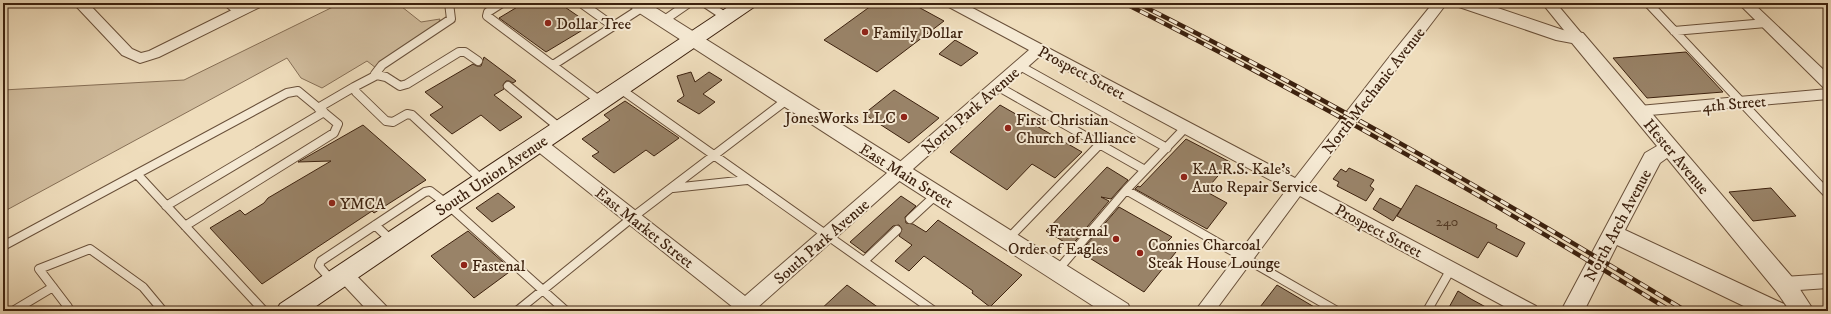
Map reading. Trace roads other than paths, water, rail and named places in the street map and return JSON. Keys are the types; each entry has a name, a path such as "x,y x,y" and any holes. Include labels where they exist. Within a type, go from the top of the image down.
{"main road":[{"name":"South Union Avenue","path":"289,311 747,3"}],"street":[{"path":"80,3 127,52 140,58 154,54 257,3"},
{"name":"Prospect Street","path":"954,3 1530,311"},
{"name":"North Mechanic Avenue","path":"1204,311 1395,59 1440,3"},
{"path":"1465,3 1562,36 1577,37"},
{"name":"Hester Avenue","path":"1549,3 1784,284 1803,311"},
{"path":"1745,3 1828,83"},
{"name":"East Main Street","path":"639,5 1120,311"},
{"name":"North Park Avenue","path":"900,171 1039,49"},
{"name":"4th Street","path":"1639,111 1828,94"},
{"name":"East Market Street","path":"538,143 633,217 746,310"},
{"name":"North Arch Avenue","path":"1572,311 1652,158 1656,154 1670,148"},
{"name":"South Park Avenue","path":"746,310 900,171"},
{"path":"1612,233 1776,311"},
{"path":"338,278 380,311"},
{"path":"1784,284 1828,281"}],"lane":[{"path":"228,3 239,12"},
{"path":"166,206 321,110 375,74 382,65 451,18 449,3"},
{"path":"502,3 488,12 487,16 600,101"},
{"path":"581,3 613,26"},
{"path":"663,21 689,3"},
{"path":"705,3 726,17"},
{"path":"1648,3 1828,194"},
{"path":"553,65 613,26 639,5"},
{"path":"1674,31 1766,23"},
{"path":"375,74 386,75 400,86 407,84 459,52 465,52 478,61"},
{"path":"1020,66 1167,148"},
{"path":"508,86 560,128"},
{"path":"997,86 1145,170"},
{"path":"354,87 356,92 386,121 392,122 407,114 412,115 482,180"},
{"path":"619,88 934,311"},
{"path":"3,246 287,93 298,91 338,124 334,133 185,226"},
{"path":"517,311 544,291 633,217 788,99"},
{"path":"1057,271 1126,190 1186,127"},
{"path":"1008,239 1100,144"},
{"path":"137,174 264,311"},
{"path":"671,189 701,184 747,180"},
{"path":"1126,190 1337,311"},
{"path":"338,278 319,266 321,261 425,192 430,191 447,204 566,311"},
{"path":"910,219 937,194"},
{"path":"375,225 392,241"},
{"path":"864,261 897,230"},
{"path":"67,311 68,307 39,269 90,249 143,287 163,311"},
{"path":"1427,311 1451,269"},
{"path":"13,311 53,287"}],"railway":[{"path":"1124,3 1263,75 1400,151 1469,190 1671,311"},
{"path":"1137,3 1277,75 1414,151 1483,190 1686,311"}],"place":[{"name":"Dollar Tree","path":"548,23"},
{"name":"Family Dollar","path":"865,32"},
{"name":"JonesWorks LLC","path":"904,117"},
{"name":"First Christian Church of Alliance","path":"1008,128"},
{"name":"K.A.R.S. Kale's Auto Repair Service","path":"1184,177"},
{"name":"YMCA","path":"332,203"},
{"name":"Fraternal Order of Eagles","path":"1116,239"},
{"name":"Connies Charcoal Steak House Lounge","path":"1140,253"},
{"name":"Fastenal","path":"464,265"}]}
